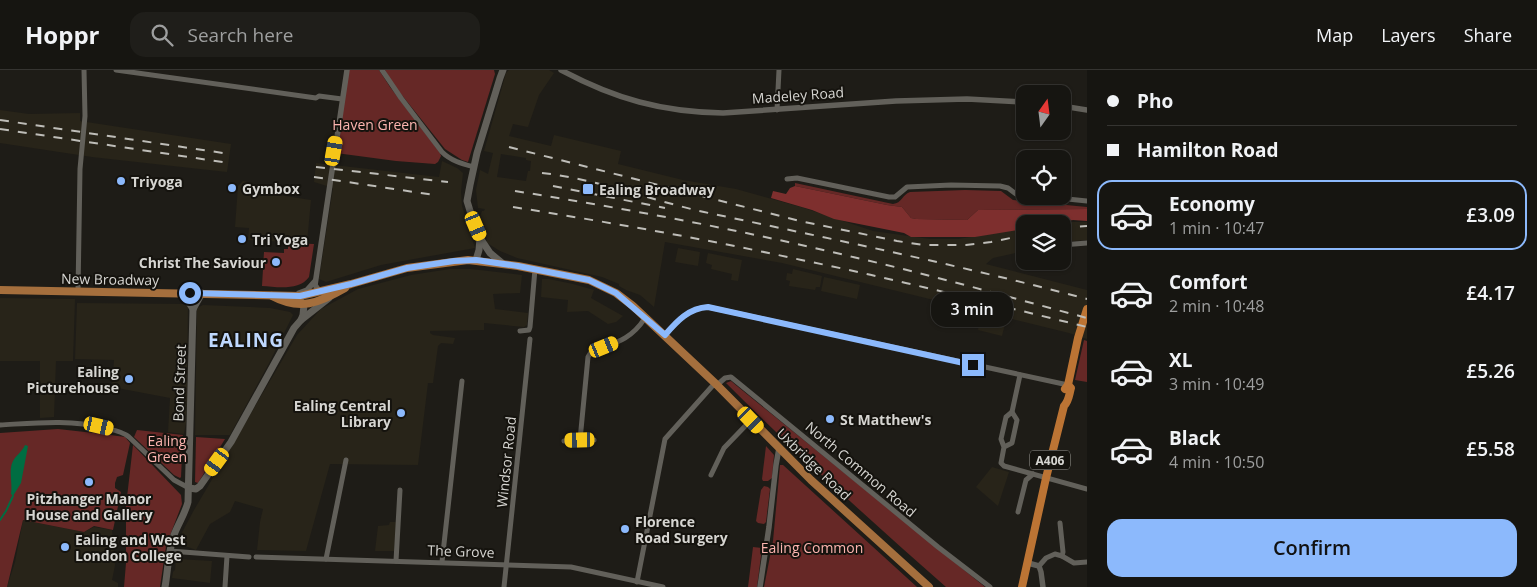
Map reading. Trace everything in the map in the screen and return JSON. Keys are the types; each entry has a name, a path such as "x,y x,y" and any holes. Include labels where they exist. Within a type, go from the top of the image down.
{"highway":[{"name":"A406","path":"1020,586 1028,563 1064,406 1062,402 1065,389 1068,385 1078,338 1087,309"}],"main road":[{"path":"502,263 490,253 480,238 467,201 474,167 503,70"},
{"path":"476,260 480,238"},
{"name":"New Broadway","path":"0,290 274,296 309,295 413,267 476,260"},
{"name":"Uxbridge Road","path":"476,260 502,263 589,280 616,293 665,335 811,480 929,587"},
{"path":"298,324 332,296 351,284"},
{"path":"183,293 193,309"},
{"name":"Bond Street","path":"170,552 174,534 186,512 188,502 193,309 202,294"},
{"name":"New Broadway","path":"274,296 283,302 304,305"},
{"path":"189,488 196,489 200,486 231,442 285,343 303,315 304,305 298,298 290,296"},
{"path":"304,305 332,296"},
{"path":"165,587 170,552"}],"street":[{"path":"78,292 81,153 85,121 84,70"},
{"path":"116,70 316,98 319,96 342,99"},
{"path":"332,296 320,292 315,285 346,70"},
{"path":"382,70 442,152 462,164 474,167"},
{"name":"Madeley Road","path":"561,70 578,79 633,101 662,108 694,112 777,110 896,101 967,99 1016,102"},
{"name":"Madeley Road","path":"570,70 578,79"},
{"path":"777,110 779,70"},
{"path":"1071,107 1087,110"},
{"path":"787,179 797,178 892,198 907,187 951,184 1002,186 1016,194"},
{"path":"1071,199 1087,201"},
{"path":"1071,244 1087,243"},
{"path":"520,331 529,330 530,327 535,269"},
{"path":"274,296 300,293 307,290 316,280"},
{"path":"665,335 684,315 699,308 708,307 1068,385"},
{"path":"580,440 588,357 592,352 629,337 639,327 644,316"},
{"name":"Windsor Road","path":"504,587 530,339"},
{"path":"1020,375 1012,412 1006,418 1000,440 1004,446 1001,463 1004,466 1022,472 1087,489"},
{"name":"North Common Road","path":"716,384 725,378 731,377 934,544 990,587"},
{"path":"442,562 462,381"},
{"path":"637,582 665,439 716,384"},
{"path":"1004,446 1012,442 1017,420 1012,412"},
{"path":"712,475 724,448 751,420"},
{"path":"0,425 37,422 80,423 121,432 130,437 174,480 189,488"},
{"path":"564,441 594,440"},
{"path":"760,587 779,448"},
{"path":"326,559 346,460"},
{"path":"1018,512 1026,480 1033,474"},
{"path":"396,561 400,490"},
{"path":"1060,523 1062,556"},
{"name":"The Grove","path":"170,552 253,557 571,567 662,587"},
{"path":"1038,566 1049,556 1056,554 1074,564 1087,562"},
{"path":"225,587 227,556"},
{"path":"1028,563 1038,566 1041,572 1043,587"}],"shaded area":[{"path":"509,70 549,70 554,73 539,95 528,127 513,124 509,136 551,146 554,135 621,151 618,164 683,180 736,189 801,207 873,231 930,239 958,239 1016,229 1016,253 993,258 986,264 1087,290 1087,339 782,263 665,242 654,307 640,295 602,277 517,258 487,243 484,223 479,219 482,211 485,209 478,208 476,190 480,170 488,174 493,153 484,151 506,73","holes":["501,154 526,158 526,160 531,161 526,181 497,177"]},
{"path":"0,110 29,114 80,113 80,121 231,144 227,172 92,157 0,143"},
{"path":"442,161 463,173 462,206 475,248 381,265 326,282 319,279 333,188 314,182 316,163 439,177"},
{"path":"243,181 253,183 253,191 311,200 307,243 248,240 249,228 235,227 238,186"},
{"path":"795,186 902,207 911,218 916,219 967,220 978,210 1087,209 1087,221 1071,220 1071,215 1016,215 1016,230 975,237 911,237 904,233 834,219 812,210 771,198 773,191 786,194 790,188"},
{"path":"1071,222 1087,222 1087,240 1071,241"},
{"path":"678,248 700,252 698,266 675,262"},
{"path":"708,253 742,260 738,281 731,280 732,274 711,269 712,265 706,263"},
{"path":"450,269 471,269 522,275 520,293 493,294 495,309 528,313 527,325 524,327 484,323 484,330 430,331 433,335 455,338 453,344 441,343 438,346 433,383 428,383 418,465 330,464 306,551 257,550 263,509 235,501 230,512 210,524 196,550 177,543 194,510 297,335 321,309 358,289 411,275"},
{"path":"793,269 822,276 820,287 816,287 815,290 789,286 790,281 786,280 787,273 792,274"},
{"path":"824,277 860,285 857,299 821,291"},
{"path":"542,279 573,284 594,290 591,298 623,316 616,322 608,324 588,311 567,312 568,300 541,297"},
{"path":"0,298 75,299 73,361 56,361 54,417 40,418 40,361 0,361"},
{"path":"77,303 188,304 187,396 184,434 168,432 170,398 112,387 114,360 75,359"},
{"path":"203,305 270,308 290,312 293,315 230,435 195,435 197,308"},
{"path":"981,314 1006,320 1002,336 978,330"},
{"path":"25,445 28,446 21,483 13,496 11,494 12,465 14,459"},
{"path":"992,467 1009,472 998,506 976,487"},
{"name":"Ealing and West London College","path":"23,520 84,532 94,527 112,530 115,565 112,580 118,583 118,587 7,587 15,562"},
{"path":"390,522 396,522 394,551 375,551 378,526 389,525"},
{"path":"176,560 212,561 210,583 172,578"}],"green space":[{"name":"Haven Green","path":"349,70 379,70 440,153 441,156 438,162 435,164 396,161 336,153"},
{"name":"Haven Green","path":"385,70 494,70 495,74 468,162 445,149 393,84"},
{"path":"795,183 893,204 910,192 1001,191 1016,200 1016,205 1066,205 1087,207 1087,209 978,210 967,220 916,219 911,218 902,207 795,186"},
{"path":"288,243 314,244 309,277 294,286 262,286 264,252 284,253 284,249 288,249"},
{"path":"1084,340 1087,341 1087,382 1075,380"},
{"name":"Ealing Common","path":"731,381 985,587 946,587 780,436 726,383"},
{"path":"58,429 125,437 130,443 123,475 117,477 115,483 115,488 121,492 113,530 94,526 84,532 23,520 7,587 0,587 0,433"},
{"name":"Ealing Green","path":"137,430 183,435 180,478 174,475 134,437"},
{"name":"Ealing Green","path":"196,437 225,439 198,483 195,482"},
{"name":"Ealing Green","path":"133,445 181,495 182,504 166,546 160,587 124,587 126,506"},
{"path":"766,446 774,455 772,478 768,481 763,481 762,479"},
{"name":"Ealing Common","path":"780,465 783,465 917,587 764,587 773,541"},
{"path":"764,486 770,489 766,522 764,524 756,521 761,490"},
{"path":"753,547 762,548 757,587 748,587"}],"waterway":[{"path":"0,520 13,496"}],"railway":[{"path":"0,120 230,154"},
{"path":"0,129 229,163"},
{"path":"509,147 800,221 897,241 923,245 966,245 1016,237"},
{"path":"316,167 448,182"},
{"path":"542,173 583,180 704,212 848,242 1087,299"},
{"path":"314,177 434,195"},
{"path":"553,186 665,208"},
{"path":"515,191 600,205 811,247 1087,318"},
{"path":"513,207 653,231 829,266 1087,327"},
{"path":"1071,227 1087,226"}],"place":[{"name":"Triyoga","path":"121,181"},
{"name":"Gymbox","path":"232,188"},
{"name":"Ealing Broadway","path":"588,189"},
{"name":"Tri Yoga","path":"242,239"},
{"name":"Christ The Saviour","path":"276,262"},
{"name":"Ealing Picturehouse","path":"129,379"},
{"name":"Ealing Central Library","path":"401,413"},
{"name":"St Matthew's","path":"830,419"},
{"name":"Pitzhanger Manor House and Gallery","path":"89,482"},
{"name":"Florence Road Surgery","path":"625,529"},
{"name":"Ealing and West London College","path":"65,547"}],"district":[{"name":"EALING","path":"246,340"}],"route":[{"path":"190,293 277,296 309,295 407,268 454,261 476,260 589,280 616,293 665,335 684,315 699,308 708,307 973,365"}]}
